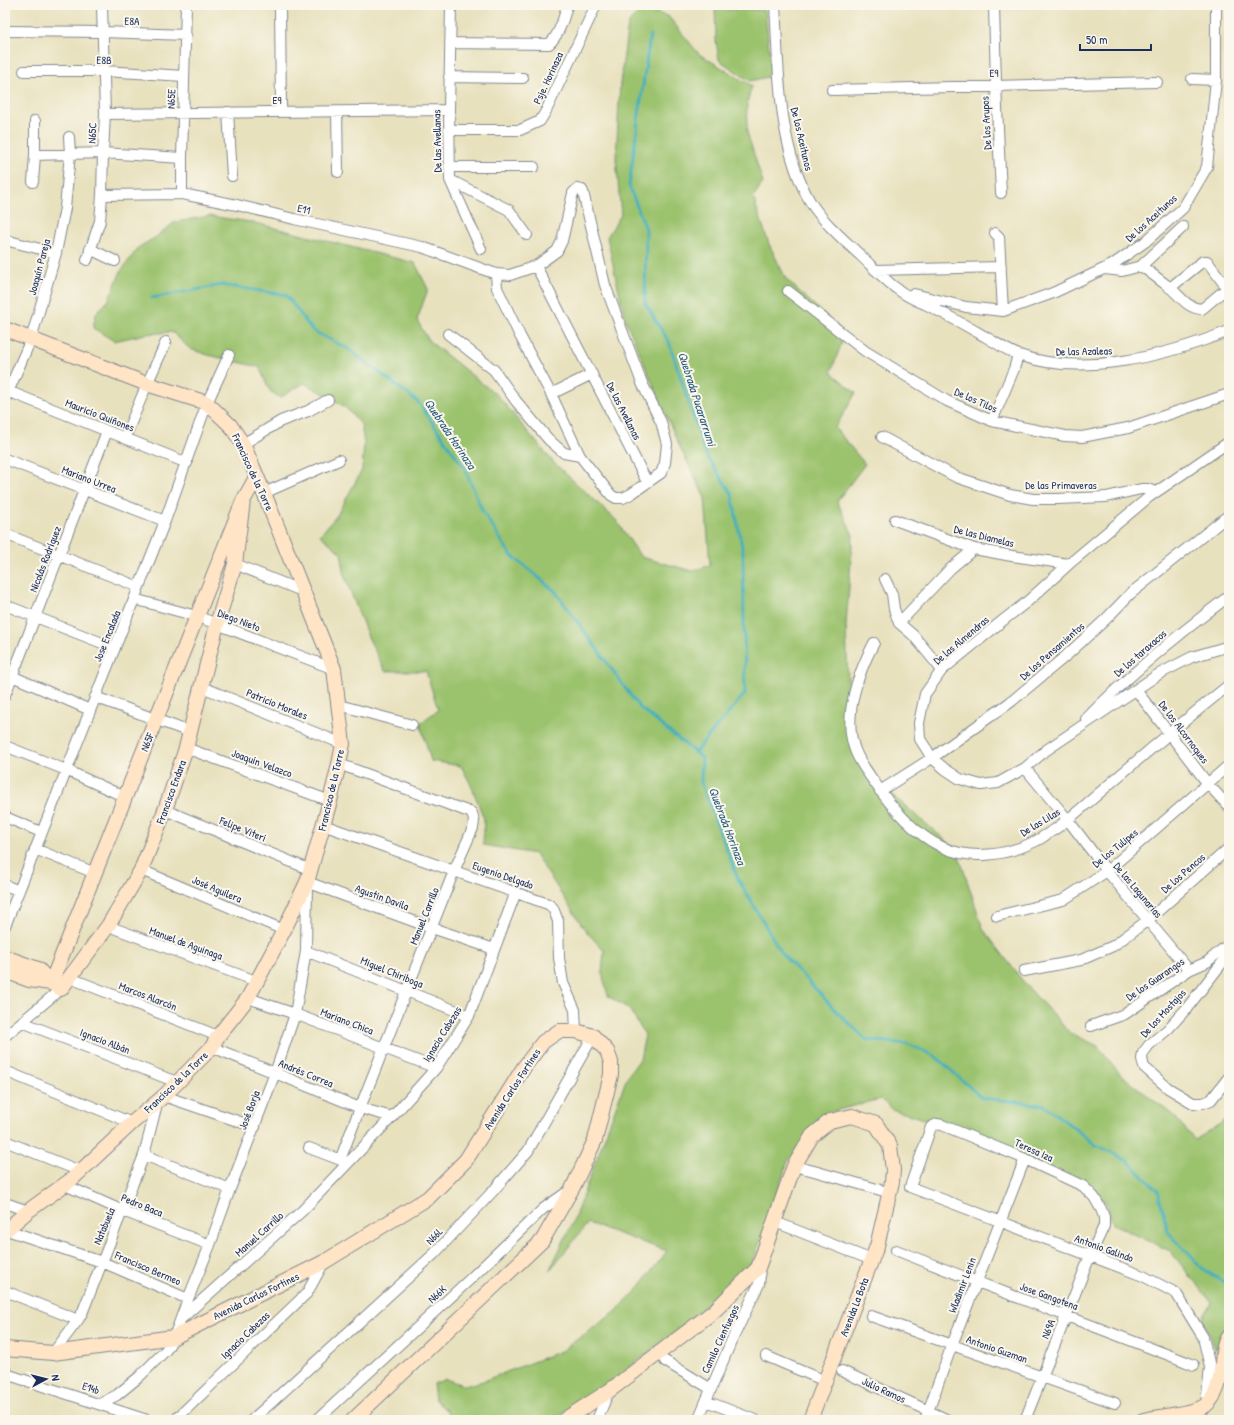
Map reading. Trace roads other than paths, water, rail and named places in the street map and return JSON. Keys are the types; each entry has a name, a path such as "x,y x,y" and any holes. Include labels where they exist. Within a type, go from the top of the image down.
{"street":[{"name":"N65C","path":"87,260 100,221 102,195 102,153 105,114 102,5"},
{"name":"N65E","path":"182,194 186,5"},
{"path":"280,5 281,112"},
{"name":"De las Avellanas","path":"451,5 449,110 450,180 509,210 527,234"},
{"path":"450,43 549,44 554,40 568,5"},
{"name":"Psje. Horinaza","path":"449,130 520,130 540,121 596,5"},
{"name":"De los Aceitunos","path":"775,5 781,98 788,140 799,179 812,203 827,224 896,290 925,304"},
{"name":"De los Arupos","path":"994,5 1001,193"},
{"name":"De los Aceitunos","path":"896,290 966,307 1003,311 1052,293 1112,265 1145,242 1183,208 1207,167 1216,80 1216,5"},
{"name":"E8A","path":"5,31 186,35"},
{"name":"E8B","path":"24,71 104,71 184,76"},
{"path":"450,77 524,78"},
{"path":"1192,79 1216,80"},
{"name":"E9","path":"832,90 1157,82"},
{"name":"E9","path":"105,114 449,110"},
{"path":"228,112 232,176"},
{"path":"337,112 338,172"},
{"path":"33,182 35,121"},
{"name":"Joaquín Pareja","path":"6,394 31,339 56,254 66,208 70,154 69,137"},
{"path":"35,155 102,153 182,158"},
{"path":"449,167 534,167"},
{"path":"450,180 481,249"},
{"path":"580,189 583,192 605,285 642,383 663,428 667,444 665,463 661,473 623,498 616,498 611,495 580,456 551,394 520,336 497,288 496,274 510,275 536,266 550,256 560,246 573,193 575,190 580,189"},
{"name":"E11","path":"102,195 182,194 237,204 294,219 422,247 496,274"},
{"path":"1105,268 1122,271 1142,266 1183,227"},
{"path":"995,233 999,237 1003,311"},
{"path":"5,240 56,254"},
{"path":"90,249 115,261"},
{"path":"1142,266 1195,309 1202,309 1228,289 1207,261 1203,261 1170,288"},
{"name":"De las Avellanas","path":"536,266 647,482"},
{"path":"875,270 1001,267"},
{"name":"De los Tilos","path":"788,291 865,351 947,401 992,421 1065,436 1082,437 1128,428 1229,394"},
{"name":"De las Azaleas","path":"925,304 1018,355 1052,364 1111,363 1135,360 1202,342 1229,331"},
{"name":"Francisco de la Torre","path":"5,329 147,384 207,404 230,425 242,444 257,476 334,669 342,744 330,801 309,876 284,930 248,998 215,1041 179,1083 132,1123 65,1185 6,1230"},
{"path":"448,334 494,370 516,401 549,440 564,453 580,456"},
{"path":"125,437 166,342"},
{"name":"Jose Encalada","path":"5,926 165,521 207,404 229,355"},
{"path":"992,421 1014,369 1018,355"},
{"path":"551,394 592,374"},
{"name":"Mauricio Quiñones","path":"6,394 125,437 187,462"},
{"path":"242,444 280,421 308,411 328,400"},
{"name":"Nicolás Rodríguez","path":"5,695 9,675 36,617 108,431"},
{"name":"De las Primaveras","path":"882,438 956,477 1010,495 1033,499 1058,499 1106,497 1141,489 1148,489 1155,492"},
{"name":"De las Almendras","path":"1229,442 1155,492 1069,564 1028,601 942,670 925,694 919,722 920,739 932,758 960,779 981,785 998,783 1025,768 1072,733 1177,663 1229,646"},
{"name":"Mariano Urrea","path":"5,459 165,521"},
{"path":"264,493 339,460"},
{"path":"243,501 257,476"},
{"name":"Francisco Endara","path":"5,1036 22,1022 56,986 70,978 108,926 141,870 165,810 186,748 217,624 234,564 243,501"},
{"name":"N65F","path":"56,986 95,873 243,501"},
{"name":"De los Pensamientos","path":"880,791 932,758 1012,701 1067,656 1130,594 1229,515"},
{"name":"De las Diamelas","path":"895,520 974,549 1069,564"},
{"path":"5,534 139,588"},
{"path":"899,623 950,570 974,549"},
{"path":"234,564 302,591"},
{"path":"885,579 892,594 894,609 899,623 913,635 942,670"},
{"name":"De los taraxacos","path":"1072,733 1103,700 1184,631 1229,596"},
{"name":"Diego Nieto","path":"134,599 196,616 334,669"},
{"path":"5,605 115,648"},
{"name":"De las Lilas","path":"874,643 863,663 856,683 851,710 851,732 854,747 863,766 880,791 909,824 943,848 966,854 996,855 1018,849 1037,841 1068,820 1169,732 1229,686"},
{"path":"9,675 90,710"},
{"name":"Patricio Morales","path":"202,687 342,744"},
{"name":"De los Alcornoques","path":"1136,690 1208,784 1229,807"},
{"path":"95,697 190,732"},
{"path":"339,705 412,725"},
{"path":"5,746 66,770 125,797"},
{"name":"Joaquín Velazco","path":"186,748 330,801"},
{"name":"Manuel Carrillo","path":"182,1318 303,1210 345,1162 360,1108 454,871 473,828 474,821 472,814 339,764"},
{"name":"De los Tulipes","path":"997,916 1063,900 1107,871 1229,765"},
{"name":"De las Lagunarias","path":"1025,768 1068,820 1107,871 1189,970"},
{"name":"Felipe Viteri","path":"165,810 309,876"},
{"path":"5,817 42,832"},
{"name":"Eugenio Delgado","path":"324,825 516,892 548,904 553,908 558,921 559,958 563,983 575,1010 576,1031"},
{"name":"De los Pencos","path":"1024,971 1081,960 1113,946 1148,920 1229,848"},
{"path":"35,849 95,873"},
{"name":"José Aguilera","path":"141,870 284,930"},
{"name":"Agustin Davila","path":"309,876 432,928 494,949"},
{"name":"José Borja","path":"174,1337 255,1127 295,1014 306,950 309,876"},
{"path":"5,885 19,891"},
{"name":"Ignacio Cabezas","path":"345,1162 392,1117 436,1068 470,1016 516,892"},
{"name":"Manuel de Aguinaga","path":"108,926 256,981"},
{"name":"De los Guarangos","path":"1091,1026 1125,1014 1189,970 1206,962 1229,945"},
{"name":"Miguel Chiriboga","path":"306,950 470,1016"},
{"name":"De los Mostajos","path":"1229,954 1187,1008 1168,1029 1149,1045 1143,1053 1142,1059 1144,1067 1168,1088 1193,1103 1203,1103 1211,1100 1229,1077"},
{"path":"5,957 38,969 56,986"},
{"path":"5,971 29,980 56,986"},
{"name":"Marcos Alarcón","path":"70,978 215,1041"},
{"name":"Mariano Chica","path":"248,998 295,1014 436,1068"},
{"name":"Ignacio Albán","path":"22,1022 179,1083"},
{"name":"Avenida Carlos Fortines","path":"5,1349 53,1353 174,1337 324,1262 428,1198 466,1160 524,1067 543,1042 558,1031 576,1031 593,1036"},
{"path":"353,1420 542,1241 573,1187 595,1140 611,1075 611,1062 607,1052 593,1036"},
{"name":"N66L","path":"252,1420 434,1254 494,1190 528,1151 593,1036"},
{"name":"Andrés Correa","path":"215,1041 275,1073 360,1108 392,1117"},
{"path":"5,1070 132,1123"},
{"path":"161,1098 255,1127"},
{"name":"Natabuela","path":"53,1353 83,1311 144,1155 161,1098"},
{"path":"564,1420 609,1391 713,1312 758,1268 794,1166 812,1136 830,1121 852,1116 876,1124 890,1146 893,1170 891,1193 814,1170 794,1166"},
{"name":"Teresa Iza","path":"910,1187 931,1127 937,1124 942,1125 1025,1159 1083,1186 1094,1197 1101,1209 1104,1217 1104,1226"},
{"path":"5,1141 80,1171"},
{"path":"309,1148 345,1162"},
{"path":"144,1155 230,1189"},
{"name":"Wladimir Lenin","path":"926,1416 976,1282 1025,1159"},
{"name":"Pedro Baca","path":"65,1185 123,1211 210,1245"},
{"name":"N66K","path":"317,1420 468,1281 543,1209 573,1187"},
{"name":"Antonio Galindo","path":"910,1187 1144,1276 1176,1293 1203,1337 1210,1367 1206,1405"},
{"name":"Avenida La Bota","path":"810,1420 872,1260 891,1193"},
{"path":"5,1203 28,1212"},
{"path":"775,1222 872,1260"},
{"name":"N69A","path":"1025,1420 1090,1256 1104,1226"},
{"name":"Francisco Bermeo","path":"6,1230 102,1262 188,1299"},
{"name":"Jose Gangotena","path":"896,1250 1194,1365"},
{"name":"Ignacio Cabezas","path":"175,1420 307,1293 324,1262"},
{"name":"Camilo Cienfuegos","path":"698,1420 731,1342 759,1284 760,1275 758,1268"},
{"path":"5,1291 78,1320"},
{"name":"Antonio Guzman","path":"872,1316 1115,1403"},
{"path":"1143,1420 1188,1412 1206,1405 1217,1390 1221,1375 1223,1352 1229,1336"},
{"path":"100,1404 117,1395 139,1377 166,1350 174,1337"},
{"path":"766,1356 825,1381"},
{"path":"665,1361 711,1388"},
{"name":"E14b","path":"5,1370 9,1374 147,1420"},
{"name":"Julio Ramos","path":"842,1371 926,1416 948,1420"},
{"path":"597,1420 609,1391"},
{"path":"706,1401 755,1420"}],"waterway":[{"name":"Quebrada Pucararrumi","path":"650,35 629,186 646,229 645,303 669,342 706,455 732,494 743,552 745,694 695,752"},
{"name":"Quebrada Horinaza","path":"152,298 222,285 286,295 313,331 347,348 418,402 465,469 483,512 510,554 555,591 639,707 702,758 701,782 738,879 782,954 843,1018 867,1040 908,1044 935,1056 982,1098 1044,1105 1096,1145 1128,1161 1158,1191 1168,1232 1204,1270 1229,1285"}]}
